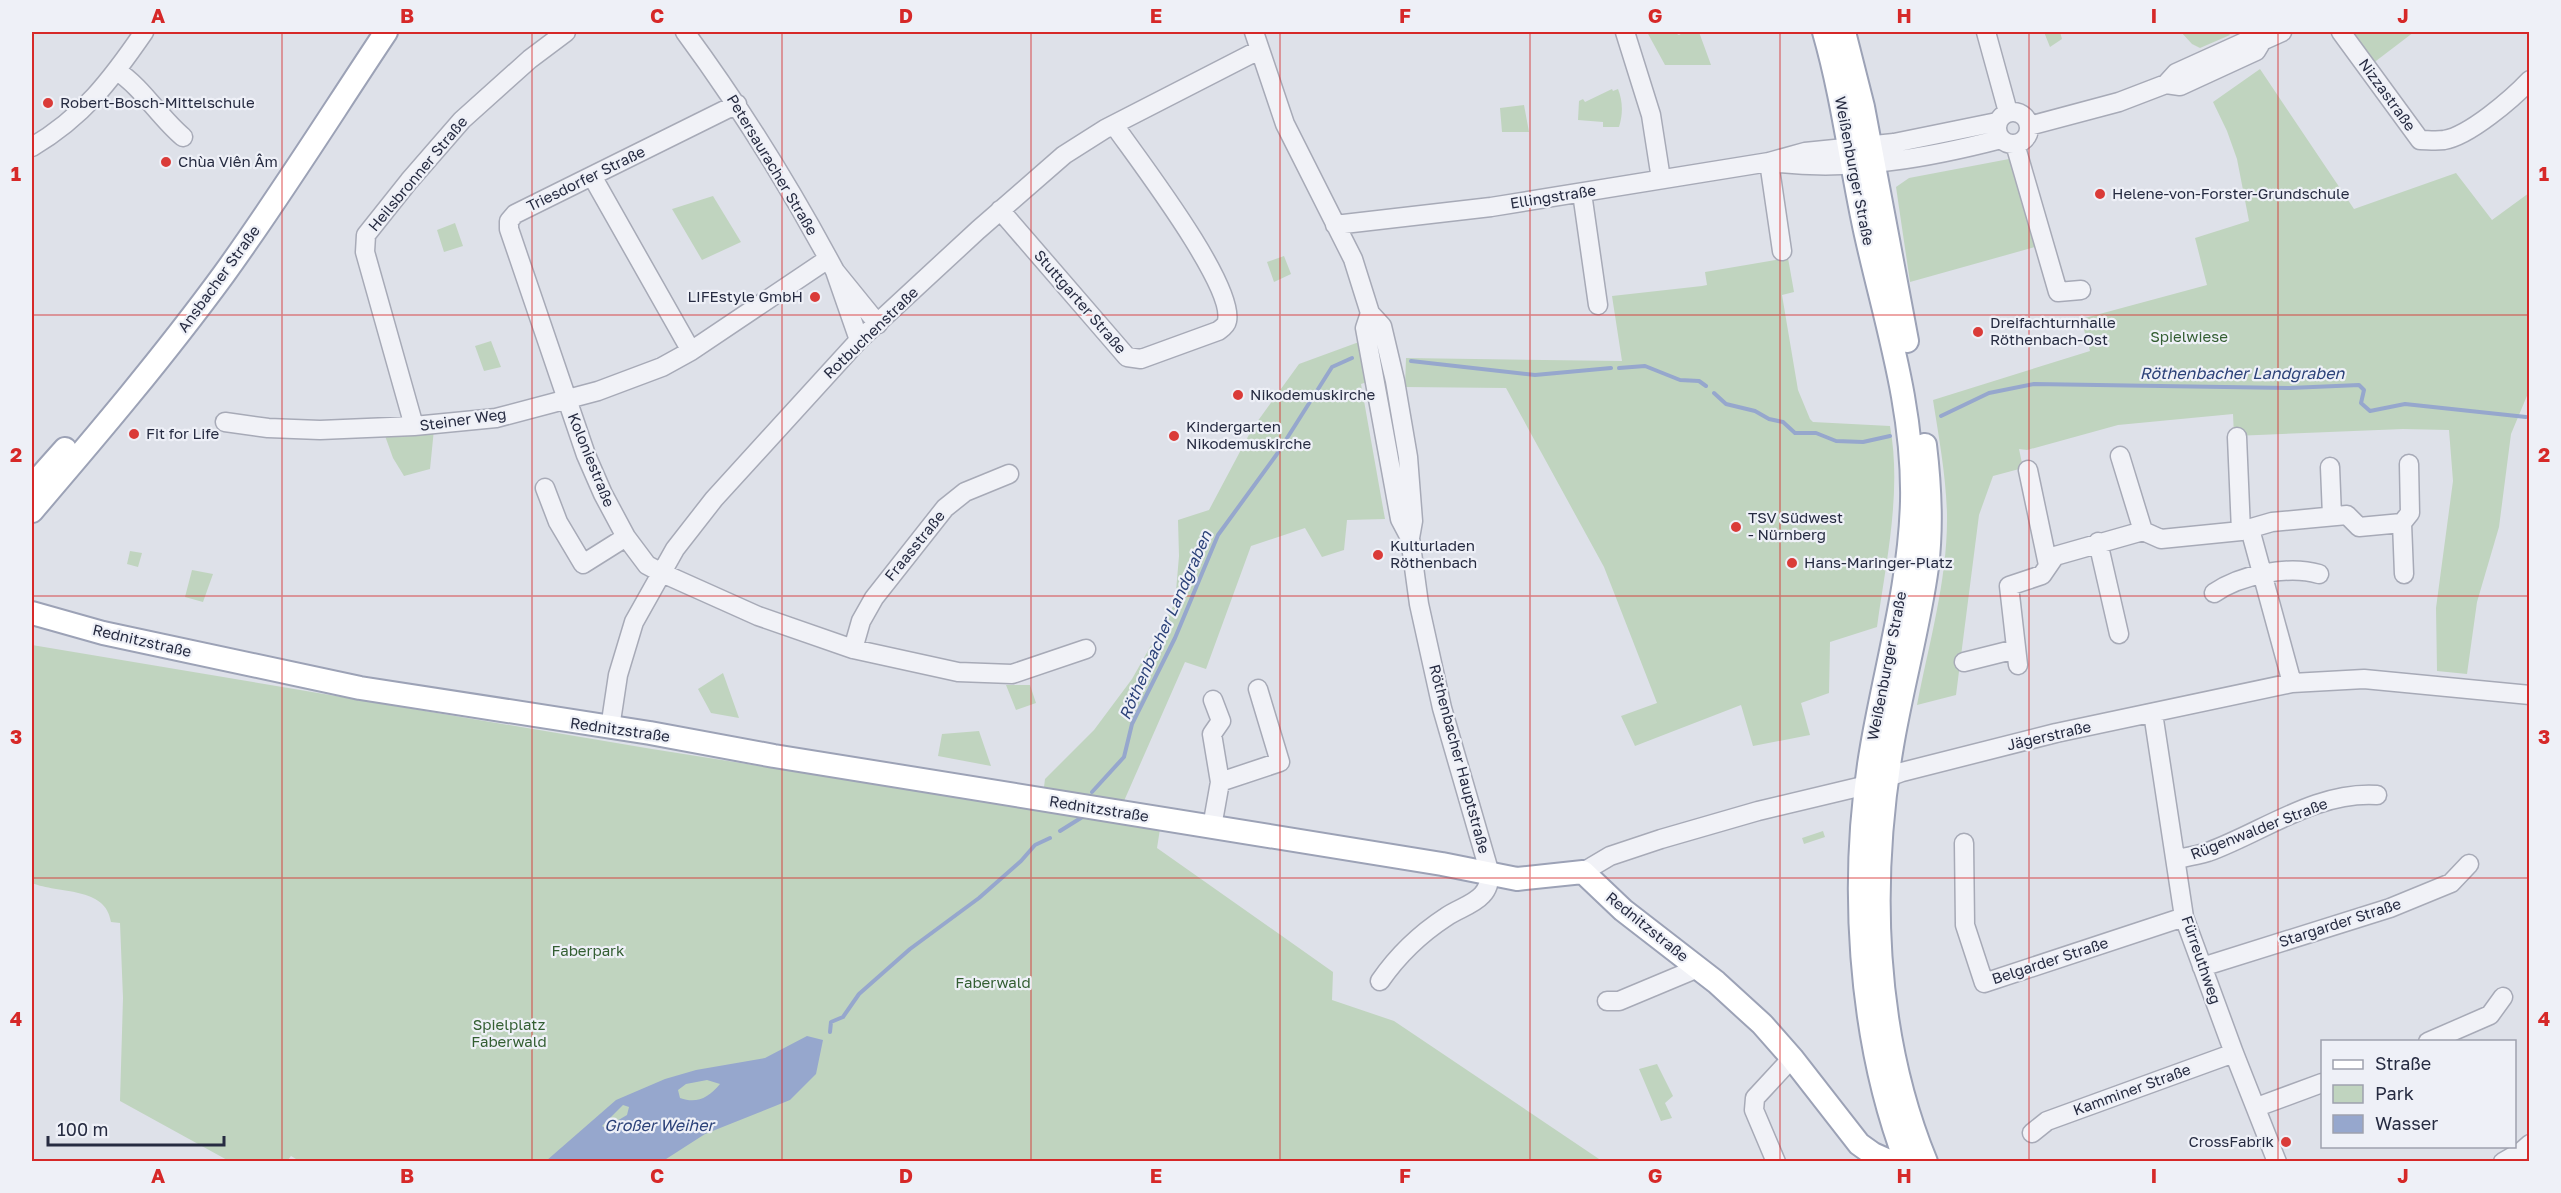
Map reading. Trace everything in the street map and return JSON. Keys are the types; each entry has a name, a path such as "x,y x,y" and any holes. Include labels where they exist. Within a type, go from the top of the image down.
{"main road":[{"name":"Ansbacher Straße","path":"32,486 100,410 215,264 308,130 370,32"},
{"name":"Ansbacher Straße","path":"32,511 127,399 223,275 305,158 386,32"},
{"name":"Weißenburger Straße","path":"1824,32 1861,156 1923,435 1930,516 1924,584 1897,716 1888,777 1880,894 1886,1005 1901,1088 1926,1161"},
{"name":"Weißenburger Straße","path":"1844,32 1861,156 1867,238 1901,376 1909,424 1912,466 1908,557 1877,716 1867,785 1861,874 1866,982 1879,1072 1890,1116 1906,1161"},
{"name":"Rednitzstraße","path":"32,613 103,633 341,685 1490,874 1528,879 1568,872 1583,872 1623,910 1698,968 1762,1024 1792,1058 1859,1144 1873,1154 1891,1161"}],"street":[{"path":"32,147 72,118 107,84 144,32"},
{"name":"Heilsbronner Straße","path":"414,426 365,252 366,235 462,120 530,59 566,32"},
{"name":"Petersauracher Straße","path":"685,32 737,104 776,164 831,265 860,340"},
{"name":"Röthenbacher Hauptstraße","path":"1254,32 1285,124 1353,259 1370,313 1382,326 1395,381 1408,457 1413,521 1410,538 1419,604 1442,708 1490,874"},
{"path":"1625,32 1651,115 1661,180"},
{"path":"1986,32 2005,129 2017,156 2058,292 2080,290"},
{"path":"2029,126 2119,102 2166,84 2180,86 2256,51 2262,41 2282,32"},
{"name":"Nizzastraße","path":"2341,32 2420,140 2446,140 2473,126 2513,98 2529,80"},
{"name":"Rotbuchenstraße","path":"610,728 618,675 634,622 675,549 714,498 860,340 1000,210 1064,155 1114,125 1259,51"},
{"path":"117,71 128,78 161,118 183,138"},
{"name":"Triesdorfer Straße","path":"567,399 509,229 509,221 515,214 737,104"},
{"path":"2022,114 2029,126 2024,140 2005,129 2022,114"},
{"name":"Stuttgarter Straße","path":"1000,210 1127,357 1141,359 1218,331 1227,320 1226,304 1205,259 1191,234 1114,125"},
{"name":"Ellingstraße","path":"1335,225 1446,213 1582,193 1769,162 1805,152 1861,156 2005,129"},
{"path":"1769,162 1782,251"},
{"path":"592,176 691,351"},
{"path":"1582,193 1598,305"},
{"name":"Steiner Weg","path":"225,422 268,428 320,430 414,426 496,418 598,391 662,367 831,265"},
{"name":"Petersauracher Straße","path":"831,265 878,324"},
{"name":"Koloniestraße","path":"567,399 603,494 626,537 647,565 662,573 758,616 853,649 957,672 1012,674 1086,649"},
{"path":"2237,437 2246,530 2263,575 2292,682"},
{"path":"2120,456 2143,531"},
{"path":"2404,574 2402,523 2410,513 2409,464"},
{"path":"2330,466 2332,516"},
{"path":"2028,470 2048,565"},
{"name":"Fraasstraße","path":"853,649 861,621 874,598 945,508 965,492 1009,474"},
{"path":"545,488 558,522 583,564 626,537"},
{"path":"1964,662 2017,657 2009,585 2042,575 2055,556 2098,542 2143,531 2161,538 2246,530 2272,522 2347,515 2359,527 2402,523"},
{"path":"2098,542 2119,634"},
{"path":"2214,593 2227,585 2263,575 2303,569 2319,574"},
{"name":"Jägerstraße","path":"1583,872 1610,856 1692,829 1867,785 1888,777 2056,733 2292,682 2364,679 2529,695"},
{"path":"1220,782 1280,762 1258,689"},
{"path":"1212,827 1220,782 1212,734 1221,721 1213,700"},
{"name":"Fürreuthweg","path":"2153,713 2184,917 2277,1161"},
{"name":"Rügenwalder Straße","path":"2177,859 2207,852 2297,812 2355,794 2377,795"},
{"name":"Belgarder Straße","path":"1964,843 1965,925 1984,983 2184,917"},
{"name":"Stargarder Straße","path":"2202,967 2390,908 2451,883 2469,864"},
{"path":"1380,981 1394,960 1419,937 1447,916 1481,897 1488,887 1490,874"},
{"name":"Rednitzstraße","path":"1607,1001 1619,1001 1698,968"},
{"path":"2430,1040 2490,1015 2503,997"},
{"name":"Kamminer Straße","path":"2032,1133 2047,1121 2234,1053"},
{"path":"1776,1161 1754,1110 1755,1098 1792,1058"},
{"path":"2257,1107 2321,1083"},
{"path":"2503,1161 2522,1151 2529,1144"}],"green space":[{"path":"1647,32 1673,32 1679,35 1684,32 1699,32 1711,65 1665,65"},
{"path":"2044,32 2060,32 2062,39 2050,47"},
{"path":"2181,32 2228,32 2230,35 2200,48 2192,44"},
{"path":"2349,32 2414,32 2372,64"},
{"name":"Spielwiese","path":"2260,69 2354,209 2456,173 2492,220 2529,193 2529,391 2511,434 2499,527 2477,602 2467,674 2437,671 2436,608 2453,481 2449,430 2403,429 2234,436 2233,414 2118,425 2027,450 2019,449 2023,468 1993,476 1979,515 1956,695 1917,705 1937,610 1946,538 1945,486 1933,400 2090,351 2081,319 2207,285 2195,238 2249,221 2237,159 2213,102"},
{"path":"1612,89 1613,91 1618,89 1621,99 1622,113 1619,127 1603,127 1603,122 1578,120 1579,101 1583,99 1585,102"},
{"path":"1524,105 1529,132 1502,132 1500,108"},
{"path":"2009,159 2035,247 1910,282 1896,187 1909,178"},
{"path":"713,196 741,242 702,260 672,209"},
{"path":"455,223 463,246 444,252 437,230"},
{"path":"1284,256 1291,274 1274,282 1267,262"},
{"name":"TSV Südwest - Nürnberg","path":"1788,258 1794,292 1782,295 1798,390 1810,419 1813,422 1890,426 1894,501 1877,627 1830,642 1829,693 1801,703 1810,735 1753,746 1741,705 1635,746 1621,716 1657,703 1604,567 1506,388 1405,387 1406,358 1622,361 1612,296 1707,285 1705,272"},
{"path":"491,341 501,367 484,371 475,346"},
{"path":"1359,342 1367,382 1361,384 1385,519 1347,520 1344,550 1322,557 1305,528 1251,546 1206,669 1185,662 1124,801 1044,787 1045,779 1094,730 1132,679 1175,603 1179,556 1178,520 1209,510 1252,429 1299,364"},
{"path":"434,429 430,469 404,476 393,458 384,433"},
{"path":"130,551 142,553 138,567 127,564"},
{"path":"192,570 213,574 203,602 185,597"},
{"name":"Faberwald","path":"32,645 652,749 1160,829 1157,848 1333,972 1332,1000 1394,1021 1602,1161 301,1162 291,1156 287,1161 229,1161 120,1101 123,998 120,923 111,922 107,910 91,897 32,883"},
{"path":"723,673 739,718 711,713 698,689"},
{"path":"1006,685 1030,685 1036,703 1016,710"},
{"path":"979,731 991,766 938,756 942,734"},
{"path":"1823,831 1825,837 1804,844 1802,838"},
{"path":"1657,1064 1673,1096 1665,1103 1672,1118 1661,1121 1639,1069"}],"water":[{"name":"Großer Weiher","path":"807,1036 823,1040 816,1074 790,1100 705,1134 663,1161 546,1161 616,1100 665,1079 696,1070 765,1058","holes":["707,1080 720,1084 711,1093 697,1100 680,1098 678,1090 686,1084","623,1105 629,1107 627,1115 605,1128 602,1126"]}],"waterway":[{"name":"Röthenbacher Landgraben","path":"1092,792 1124,757 1132,724 1175,638 1218,535 1277,454 1332,367 1352,358"},
{"name":"Röthenbacher Landgraben","path":"1411,361 1535,375 1611,368"},
{"name":"Röthenbacher Landgraben","path":"1619,368 1645,366 1680,380 1699,381 1706,386"},
{"name":"Röthenbacher Landgraben","path":"1941,416 1989,393 2034,384 2290,388 2359,385 2364,390 2361,403 2370,411 2405,404 2526,417"},
{"name":"Röthenbacher Landgraben","path":"1714,393 1726,404 1755,411 1769,419 1783,422 1795,433 1816,433 1836,441 1863,442 1890,436"},
{"name":"Röthenbacher Landgraben","path":"1060,831 1084,816"},
{"name":"Röthenbacher Landgraben","path":"830,1032 831,1022 843,1017 859,994 910,949 979,898 1021,861 1035,845 1050,838"}],"place":[{"name":"Robert-Bosch-Mittelschule","path":"48,103"},
{"name":"Chùa Viên Âm","path":"166,162"},
{"name":"Helene-von-Forster-Grundschule","path":"2100,194"},
{"name":"LIFEstyle GmbH","path":"815,297"},
{"name":"Dreifachturnhalle Röthenbach-Ost","path":"1978,332"},
{"name":"Nikodemuskirche","path":"1238,395"},
{"name":"Fit for Life","path":"134,434"},
{"name":"Kindergarten Nikodemuskirche","path":"1174,436"},
{"name":"TSV Südwest - Nürnberg","path":"1736,527"},
{"name":"Kulturladen Röthenbach","path":"1378,555"},
{"name":"Hans-Maringer-Platz","path":"1792,563"},
{"name":"CrossFabrik","path":"2286,1142"}],"park label":[{"name":"Faberpark","path":"588,951"},
{"name":"Spielplatz Faberwald","path":"509,1034"}]}
